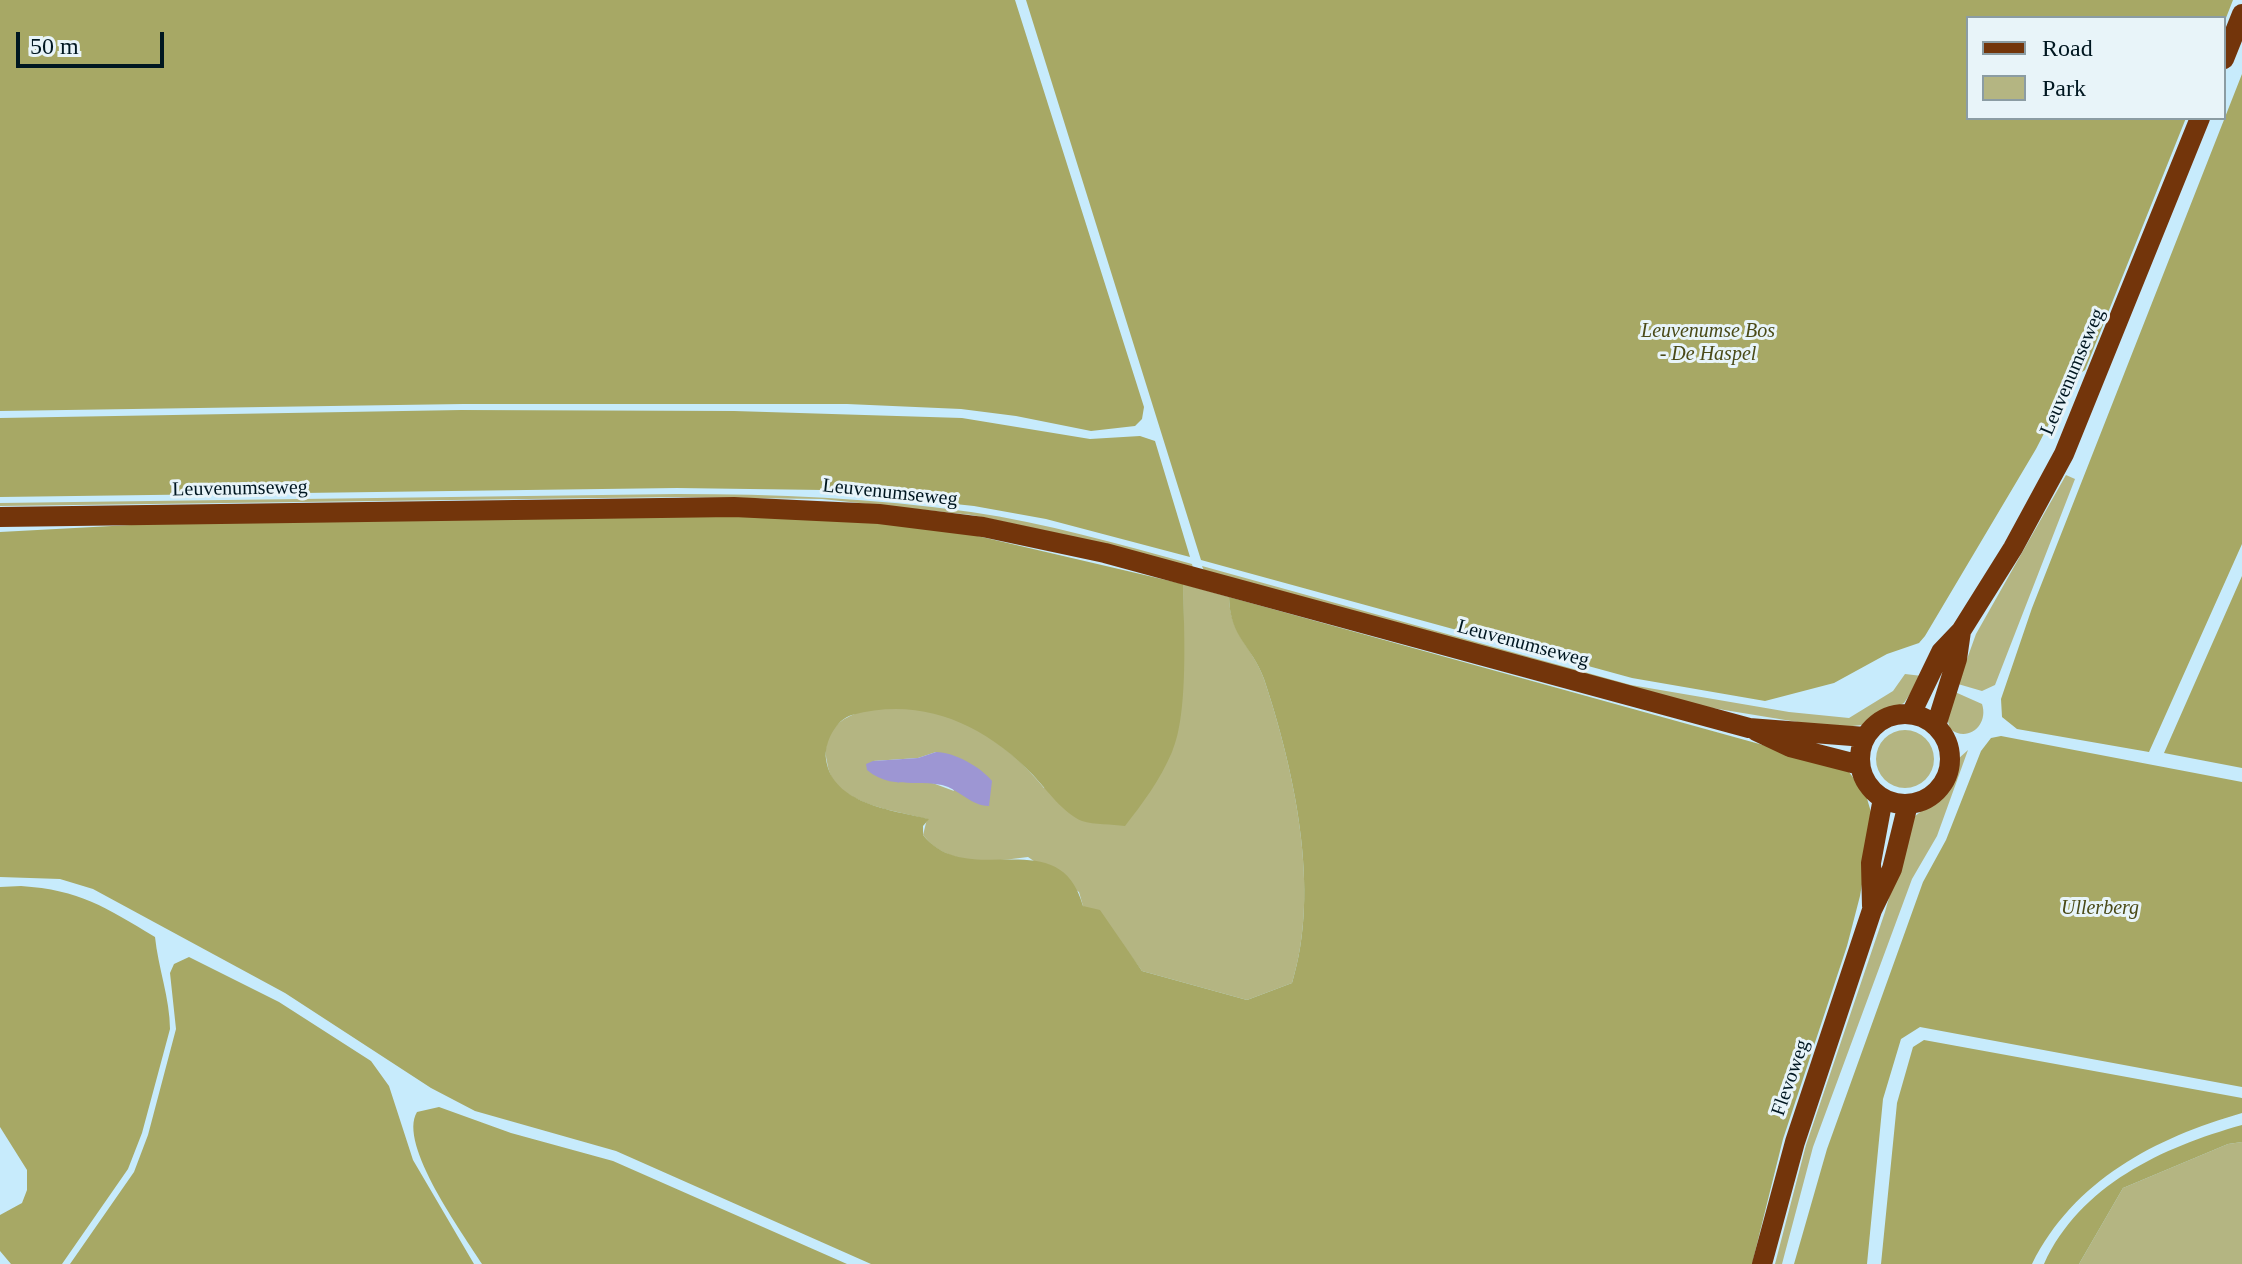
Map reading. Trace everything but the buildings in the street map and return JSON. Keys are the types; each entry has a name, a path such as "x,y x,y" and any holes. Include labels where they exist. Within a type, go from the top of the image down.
{"main road":[{"path":"2226,54 2242,14"},
{"name":"Leuvenumseweg","path":"1911,714 1941,652 1961,631 2013,548 2064,454 2199,120"},
{"name":"Leuvenumseweg","path":"0,517 734,507 879,514 983,527 1105,553 1749,728 1790,747 1860,765"},
{"name":"Leuvenumseweg","path":"1936,726 1961,631"},
{"path":"1911,714 1936,726 1949,747 1948,774 1933,795 1908,804 1883,798 1864,778 1860,765 1865,737 1880,721 1911,714"},
{"name":"Leuvenumseweg","path":"1749,728 1865,737"},
{"name":"Flevoweg","path":"1872,910 1871,863 1883,798"},
{"name":"Flevoweg","path":"1762,1264 1795,1142 1872,910 1892,869 1908,804"}],"green space":[{"path":"0,0 1015,0 1144,407 1142,419 1135,426 1091,431 961,409 847,404 463,404 0,411"},
{"name":"Leuvenumse Bos - De Haspel","path":"1026,0 2233,0 2226,18 1966,16 1966,120 2185,120 2085,370 2072,379 2036,449 1919,643 1887,654 1834,683 1765,701 1632,678 1201,560"},
{"path":"2242,74 2242,544 2149,752 2017,729 2002,717 2001,699 2032,608"},
{"path":"461,410 734,411 962,418 1090,439 1140,436 1155,441 1190,557 1046,519 974,506 823,490 677,488 0,497 0,418"},
{"path":"2066,475 2075,479 1995,685 1982,691 1958,684 1976,634"},
{"path":"677,494 824,498 971,512 1082,535 1192,564 1193,568 1107,544 972,515 822,499 677,497 0,506 0,503"},
{"path":"751,516 878,522 969,534 1183,584 1184,670 1177,736 1162,772 1125,826 1075,818 994,741 950,719 927,712 878,710 846,717 832,732 826,759 839,786 851,795 882,808 929,819 923,826 923,835 942,851 964,858 1034,861 1054,867 1071,881 1083,906 1100,910 1142,971 1247,1000 1292,983 1300,947 1304,870 1294,790 1275,714 1259,667 1233,623 1229,597 1846,768 1866,795 1873,819 1860,896 1847,946 1783,1139 1752,1264 871,1264 616,1151 475,1111 431,1088 285,993 93,889 60,879 0,877 0,532 168,523"},
{"path":"1202,566 1631,685 1789,712 1849,718 1893,691 1905,674 1922,676 1904,703 1862,725 1834,728 1694,705 1204,571"},
{"path":"2242,576 2242,768 2164,753"},
{"path":"1183,584 1229,597 1233,622 1264,679 1294,790 1304,870 1304,909 1292,983 1247,1000 1142,971 1120,941 1083,906 1079,892 1028,857 986,861 945,853 923,835 927,819 864,802 838,786 829,771 827,741 836,726 850,716 868,710 910,708 946,715 974,727 1012,755 1044,788 1184,669","holes":["936,752 954,791 873,761 918,758"]},
{"path":"1955,692 1982,704 1980,725 1970,733 1957,733 1950,729 1947,718"},
{"path":"1905,730 1916,732 1925,739 1932,748 1932,770 1925,779 1916,786 1905,788 1894,786 1885,779 1878,770 1876,759 1878,748 1885,739 1894,732"},
{"name":"Ullerberg","path":"2001,736 2242,782 2242,1087 1920,1027 1901,1039 1883,1099 1867,1264 1794,1264 1827,1149 1923,882 1946,840 1981,751 1991,738"},
{"path":"1968,750 1937,836 1912,879 1813,1147 1782,1264 1775,1264 1806,1145 1885,912 1911,819 1946,793 1956,773 1958,759"},
{"path":"21,886 76,896 155,937 169,1018 170,1029 142,1133 128,1169 62,1264 11,1264 0,1251 0,1215 22,1203 27,1190 27,1170 0,1127 0,887"},
{"path":"189,957 279,1002 371,1061 389,1086 413,1160 474,1264 70,1264 134,1172 148,1135 176,1029 170,973 174,964"},
{"path":"1924,1040 2242,1098 2242,1113 2178,1135 2120,1166 2070,1208 2032,1264 1881,1264 1897,1103 1913,1047"},
{"path":"439,1107 511,1133 613,1161 847,1264 482,1264 435,1189 416,1145 413,1127 417,1112"},
{"path":"2242,1125 2242,1142 2228,1144 2123,1188 2079,1264 2044,1264 2079,1212 2127,1173 2183,1145"},
{"path":"2242,1142 2242,1264 2079,1264 2123,1188 2228,1144"}],"shaded area":[{"path":"936,752 959,757 992,781 989,806 976,803 942,785 894,782 867,770 866,764 873,761 918,758"}]}
